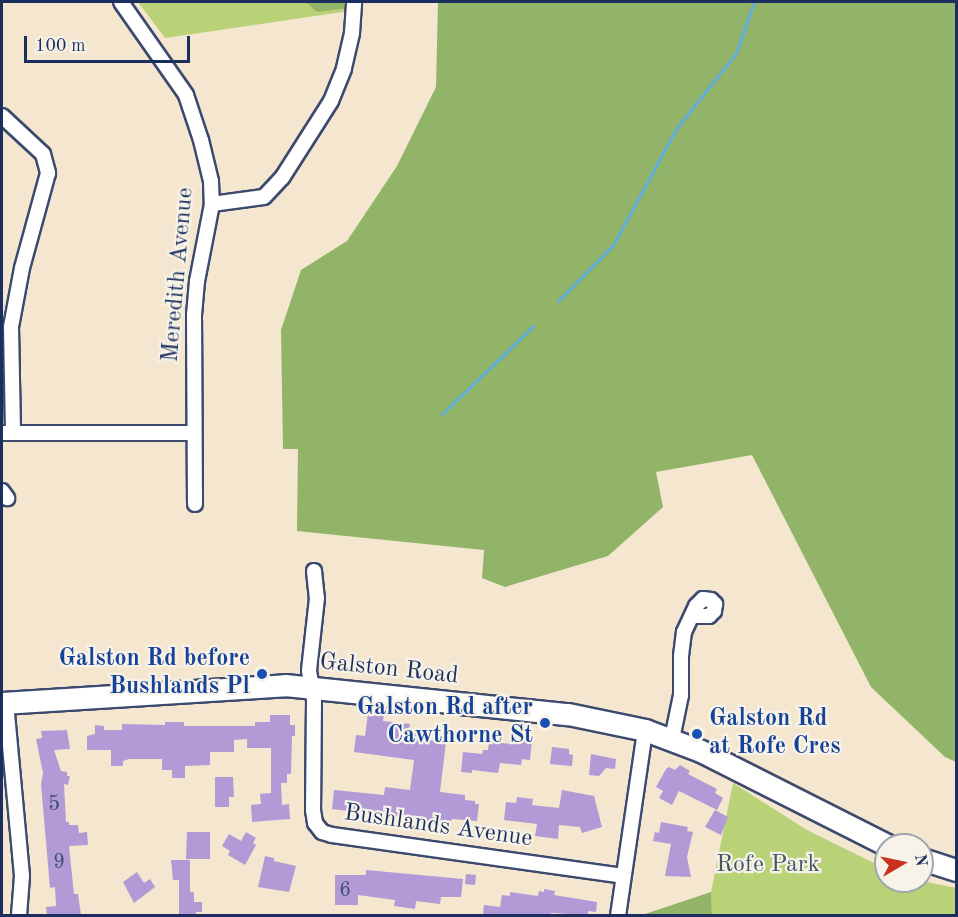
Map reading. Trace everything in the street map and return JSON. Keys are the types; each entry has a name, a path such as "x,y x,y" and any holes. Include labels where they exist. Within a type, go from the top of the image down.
{"main road":[{"name":"Galston Road","path":"4,703 255,685 313,687 568,714 645,730 672,739 741,769 874,838"},
{"path":"934,863 957,870"}],"street":[{"name":"Meredith Avenue","path":"121,2 186,95 201,140 211,181 212,204 196,281 194,314 195,504"},
{"path":"212,204 264,197 282,178 331,101 344,68 352,33 354,2"},
{"path":"2,116 43,154 48,173 22,268 11,327 8,433 193,433"},
{"path":"313,687 309,671 317,598 314,571"},
{"path":"672,739 681,695 681,656 684,632 693,616"},
{"name":"Bushlands Avenue","path":"313,687 313,810 315,823 322,832 623,876"},
{"path":"4,703 22,876 19,915"},
{"path":"618,915 645,730"}],"green space":[{"path":"138,2 348,2 349,11 165,38"},
{"path":"306,2 348,2 349,8 317,12"},
{"path":"438,2 956,2 956,762 945,757 871,687 752,455 656,472 663,507 608,556 505,587 482,578 484,550 297,531 298,449 283,449 281,330 301,270 347,241 397,166 436,87"},
{"name":"Rofe Park","path":"733,783 807,830 874,863 874,893 934,893 934,883 956,888 956,915 712,916 711,892"},
{"path":"711,892 712,915 642,915"}],"building":[{"path":"368,713 384,715 383,721 410,724 409,731 428,733 427,740 446,742 440,792 465,795 465,800 479,804 477,821 452,819 451,822 436,820 435,823 423,822 424,817 400,814 400,817 332,809 334,790 384,795 385,787 410,790 414,760 354,752 356,735 365,736"},
{"path":"270,715 290,715 290,725 295,725 295,736 292,736 291,774 287,774 287,783 281,783 282,805 289,804 290,819 252,822 251,805 261,804 260,794 271,793 271,748 247,748 247,739 234,740 234,752 210,752 210,765 185,766 185,778 172,778 172,770 162,770 162,759 129,759 123,761 123,766 111,766 111,750 87,750 87,736 95,734 95,725 104,726 104,730 122,730 122,724 165,725 165,722 184,722 184,726 255,726 255,722 270,722"},
{"path":"67,730 70,749 54,750 61,771 67,772 67,776 70,776 68,785 64,784 66,822 69,822 69,825 78,825 79,833 87,832 88,845 69,846 74,894 78,894 81,915 47,915 46,907 56,906 55,887 50,888 41,784 43,773 36,739 42,738 41,731"},
{"path":"523,740 532,740 530,760 522,759 521,765 500,763 498,773 472,770 472,773 461,772 463,752 482,754 483,750 488,750 489,742 513,744 513,742 523,743"},
{"path":"552,747 569,749 569,754 573,755 572,766 550,764"},
{"path":"591,754 616,759 615,769 606,768 599,776 589,775"},
{"path":"680,765 690,771 688,774 717,789 715,793 723,798 717,810 679,791 672,805 659,798 663,791 656,787 666,769 669,767 675,770"},
{"path":"215,777 233,777 234,797 229,797 229,807 215,807"},
{"path":"562,790 594,796 602,827 582,833 580,827 559,825 558,839 535,836 537,824 504,820 506,802 516,803 517,797 533,799 532,805 559,808"},
{"path":"715,810 728,817 721,835 705,827"},
{"path":"661,822 688,827 687,831 693,832 687,857 691,877 665,876 671,844 653,841 655,832 659,833"},
{"path":"187,832 210,832 210,859 186,859"},
{"path":"246,832 256,838 253,843 256,845 245,865 228,855 230,851 222,846 229,834 241,841"},
{"path":"265,856 274,858 274,861 296,866 289,892 258,887"},
{"path":"171,860 190,860 190,892 194,892 194,902 202,902 202,912 196,912 196,915 179,915 179,880 173,880"},
{"path":"366,870 463,879 461,897 441,897 440,904 416,901 415,909 394,906 395,900 358,895 358,905 335,905 335,875 366,875"},
{"path":"137,872 144,883 150,879 155,887 134,903 123,882"},
{"path":"466,874 476,875 475,885 465,884"},
{"path":"544,889 555,891 554,895 597,902 596,912 588,911 588,915 551,913 551,915 483,915 484,905 500,907 502,895 510,896 510,892 538,896 539,891 544,892"}],"waterway":[{"path":"558,301 613,245 676,129 736,53 754,2"},
{"path":"442,414 533,326"}],"place":[{"name":"Galston Rd before Bushlands Pl","path":"262,674"},
{"name":"Galston Rd after Cawthorne St","path":"545,723"},
{"name":"Galston Rd at Rofe Cres","path":"697,734"}]}
